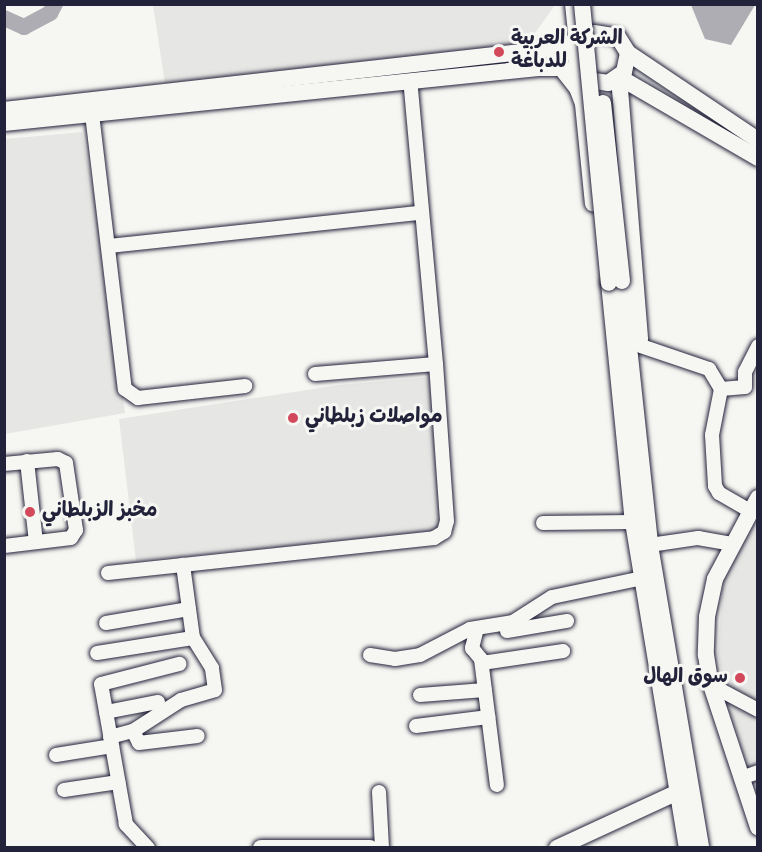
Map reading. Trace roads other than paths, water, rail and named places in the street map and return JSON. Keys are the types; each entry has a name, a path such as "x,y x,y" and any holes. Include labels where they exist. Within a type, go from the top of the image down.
{"main road":[{"path":"573,4 577,63 584,76"},
{"path":"582,4 615,282 641,437 650,545 701,848"},
{"path":"593,4 633,522 687,848"},
{"path":"4,110 534,51 577,42 606,32 622,41 628,53 758,140"},
{"path":"4,123 561,68 601,83 619,77 627,66 628,53"},
{"path":"561,68 577,88 583,104 611,382 629,466"},
{"path":"619,77 641,346 641,437"},
{"path":"619,77 758,158"},
{"path":"622,112 629,98 643,91"},
{"path":"754,505 731,544 715,579 707,617 711,685 758,827"},
{"path":"557,848 678,792"},
{"path":"261,848 355,847"}],"street":[{"path":"108,573 440,536 447,521 436,364 406,82"},
{"path":"92,114 127,392 141,398 245,386"},
{"path":"109,246 420,213"},
{"path":"641,346 709,369 722,390 712,435 715,486 754,505"},
{"path":"722,390 745,387 745,372 758,346"},
{"path":"315,374 436,364"},
{"path":"4,464 58,459 67,465 76,530 71,538 4,546"},
{"path":"27,461 36,542"},
{"path":"543,523 633,522"},
{"path":"650,545 698,538 731,544"},
{"path":"56,755 111,741 133,731 175,703 214,690 212,668 193,638 183,565"},
{"path":"370,655 395,659 420,655 478,631 513,622 552,597 642,578"},
{"path":"106,623 189,609"},
{"path":"478,631 567,621"},
{"path":"478,631 472,648 482,663 496,785"},
{"path":"98,653 193,638"},
{"path":"482,663 563,651"},
{"path":"148,848 127,828 106,712 104,681 179,664"},
{"path":"711,685 758,711"},
{"path":"420,695 485,690"},
{"path":"106,712 158,702"},
{"path":"416,726 488,717"},
{"path":"133,731 139,743 198,736"},
{"path":"741,778 758,772"},
{"path":"64,790 118,782"},
{"path":"379,792 382,848"}],"waterway":[{"path":"4,18 24,27 50,13 55,4"}],"place":[{"name":"الشركة العربية للدباغة","path":"499,52"},
{"name":"مواصلات زبلطاني","path":"293,418"},
{"name":"مخبز الزبلطاني","path":"30,512"},
{"name":"سوق الهال","path":"740,678"}]}
